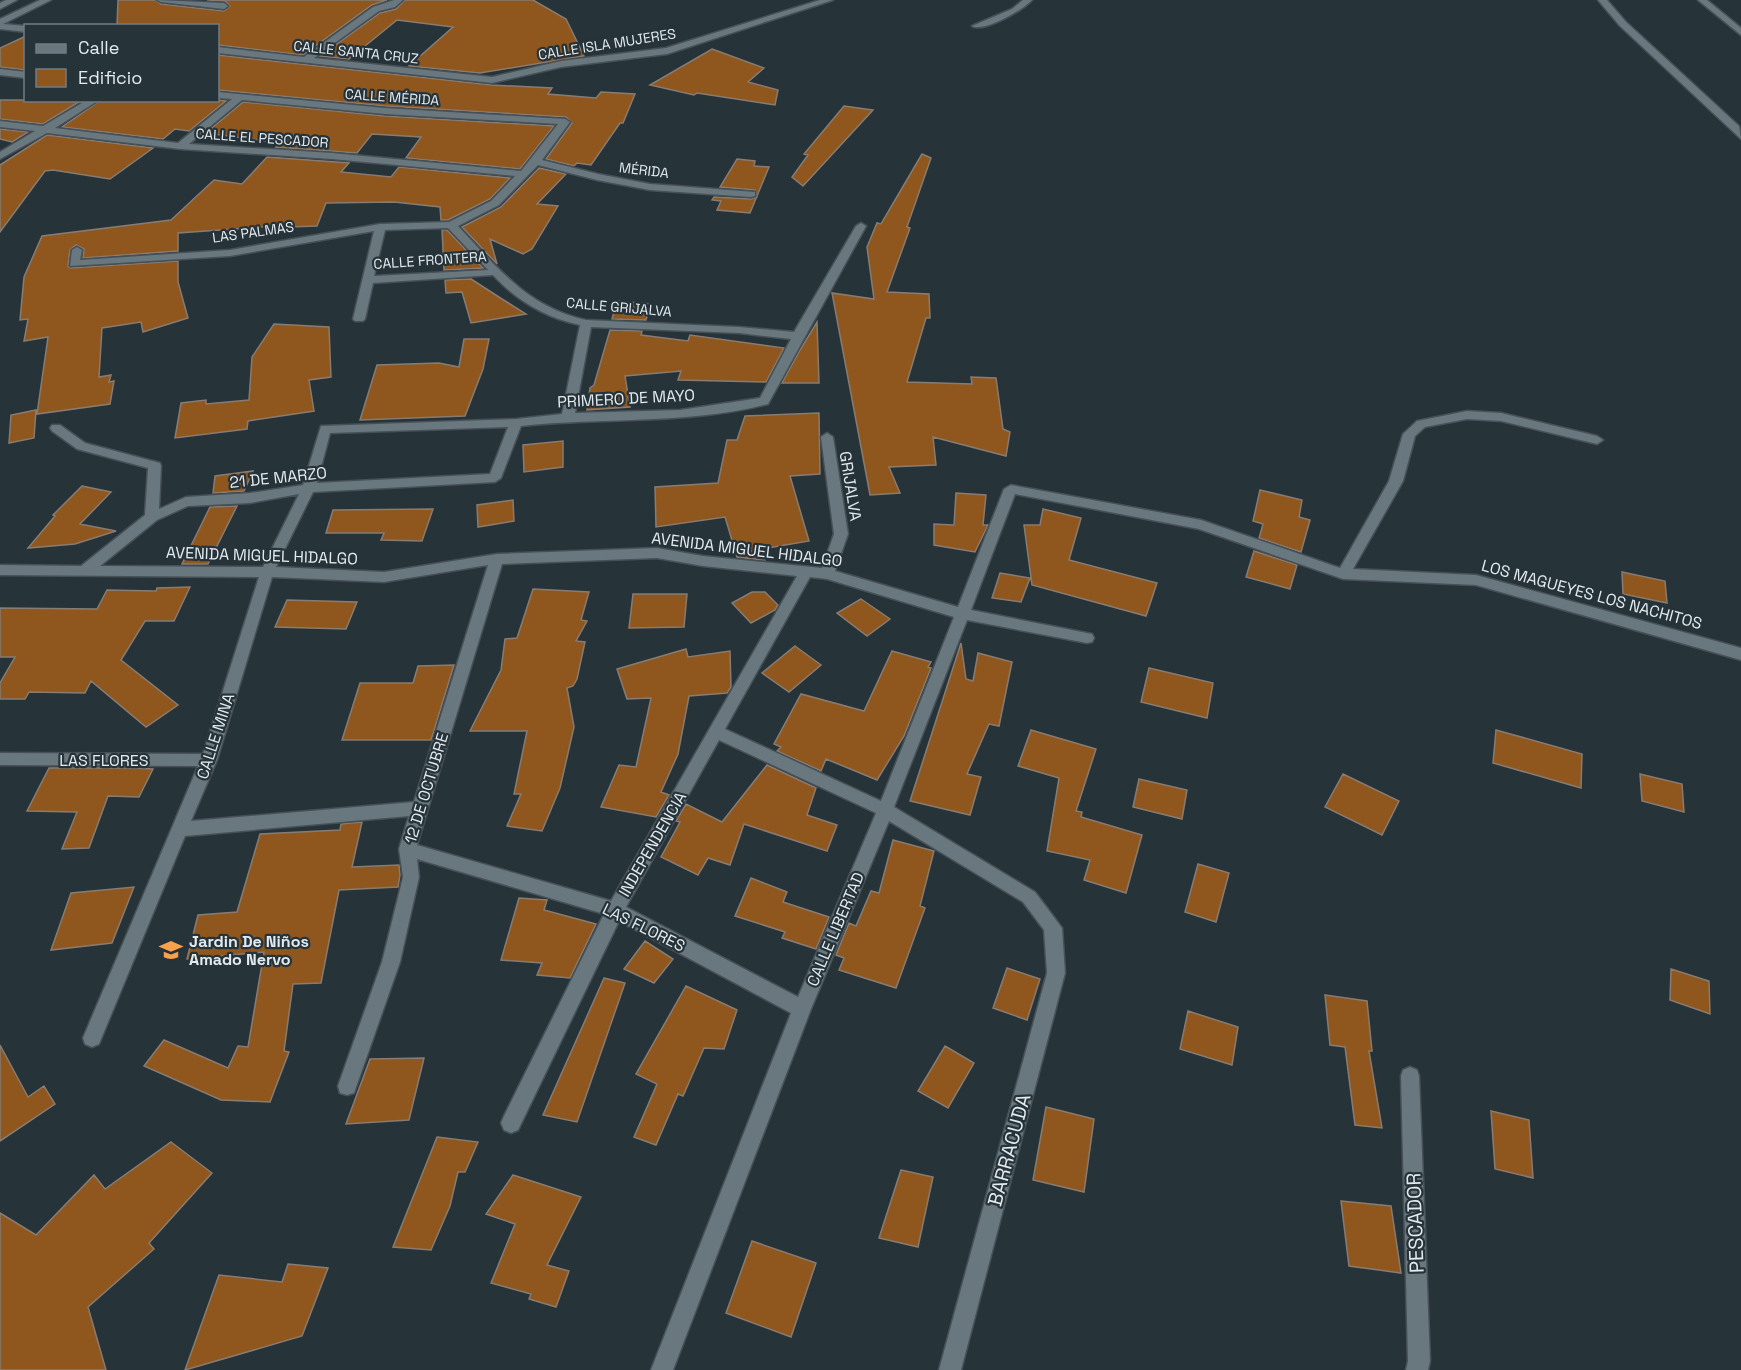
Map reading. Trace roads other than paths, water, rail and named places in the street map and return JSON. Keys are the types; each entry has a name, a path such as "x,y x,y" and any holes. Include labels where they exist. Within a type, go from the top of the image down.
{"street":[{"path":"0,6 13,0"},
{"path":"0,24 47,0"},
{"path":"161,0 224,6"},
{"path":"304,61 376,9 392,5 399,0"},
{"name":"CALLE ISLA MUJERES","path":"492,80 561,64 667,51 829,0"},
{"path":"976,26 1015,11 1028,0"},
{"path":"1602,0 1623,24 1736,128 1741,136"},
{"path":"1702,0 1741,32"},
{"path":"0,24 24,29"},
{"name":"CALLE SANTA CRUZ","path":"219,50 492,80"},
{"path":"0,72 24,75"},
{"name":"CALLE MÉRIDA","path":"219,95 385,111 565,122 536,161"},
{"path":"180,146 240,98"},
{"path":"0,156 92,102"},
{"name":"CALLE EL PESCADOR","path":"0,124 48,128 180,146 332,156 523,174"},
{"path":"451,225 495,203 536,161"},
{"name":"MÉRIDA","path":"536,161 597,177 650,187 751,194"},
{"name":"LAS PALMAS","path":"77,250 74,264 230,253 381,227 451,225"},
{"name":"CALLE GRIJALVA","path":"451,225 513,290 558,317 586,322 739,330 798,336"},
{"name":"PRIMERO DE MAYO","path":"325,429 516,423 568,417 680,414 764,401 861,226"},
{"path":"359,319 381,227"},
{"name":"CALLE FRONTERA","path":"368,280 495,271"},
{"path":"568,417 586,322"},
{"path":"1343,574 1396,481 1409,434 1421,424 1467,415 1501,417 1597,440"},
{"name":"21 DE MARZO","path":"85,570 152,517 186,502 250,498 309,488 495,478 516,423"},
{"path":"56,428 81,446 155,466 152,517"},
{"name":"CALLE MINA","path":"92,1038 182,829 209,760 267,572 309,488 325,429"},
{"name":"GRIJALVA","path":"827,437 841,534 827,574"},
{"name":"LOS MAGUEYES LOS NACHITOS","path":"1011,489 1201,525 1343,574 1476,580 1741,654"},
{"name":"CALLE LIBERTAD","path":"662,1370 801,1010 885,810 1011,489"},
{"name":"AVENIDA MIGUEL HIDALGO","path":"0,570 267,572 384,577 497,559 657,553 703,561 827,574 963,614 1088,638"},
{"name":"12 DE OCTUBRE","path":"347,1086 391,962 411,877 407,849 497,559"},
{"name":"INDEPENDENCIA","path":"511,1124 615,910 807,572"},
{"path":"717,732 885,810"},
{"name":"LAS FLORES","path":"0,759 209,760"},
{"path":"182,829 419,808"},
{"name":"BARRACUDA","path":"885,810 1029,897 1053,928 1056,973 950,1370"},
{"name":"LAS FLORES","path":"407,849 615,910 801,1010"},
{"name":"PESCADOR","path":"1410,1076 1420,1367"}],"place":[{"name":"Jardin De Niños Amado Nervo","path":"171,950"}]}
